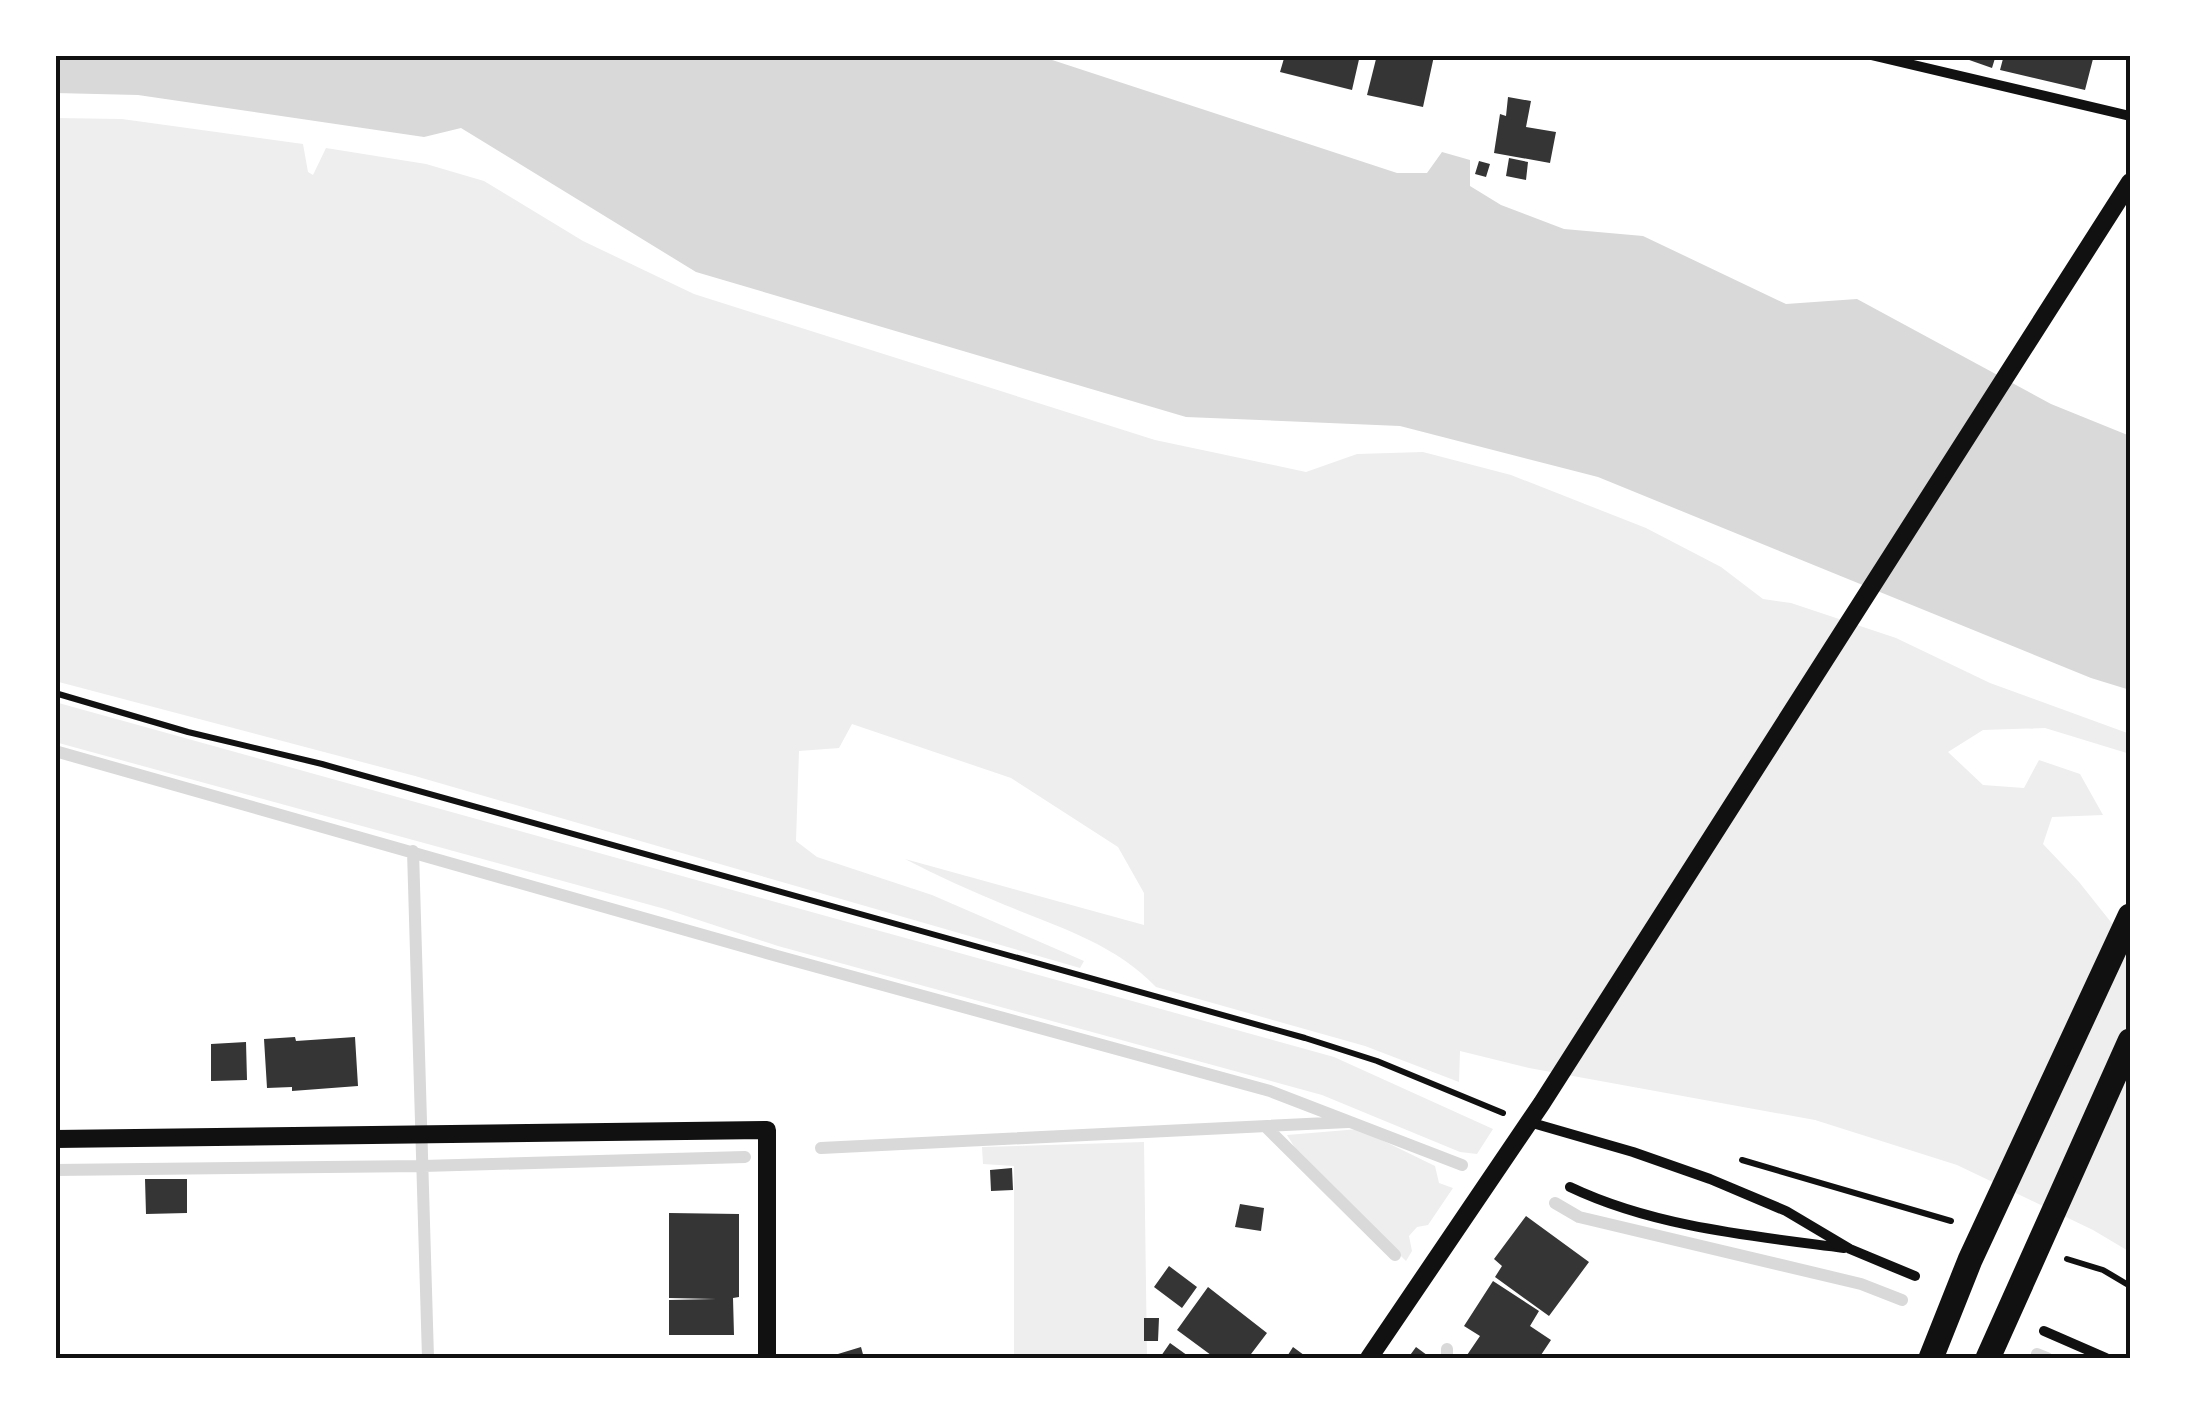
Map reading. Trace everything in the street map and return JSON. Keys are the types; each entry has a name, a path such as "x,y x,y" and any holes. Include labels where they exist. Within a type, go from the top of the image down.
{"main road":[{"path":"1931,1358 1970,1260 2130,916"},
{"path":"1988,1358 2130,1041"}],"street":[{"path":"1870,55 2130,116"},
{"path":"1369,1358 1542,1102 2130,182"},
{"path":"1529,1122 1710,1179 1786,1211 1850,1249 1915,1276"},
{"path":"55,1139 767,1130 768,1358"},
{"path":"1570,1186 1594,1198 1662,1218 1738,1234 1850,1249"},
{"path":"2044,1331 2106,1358"}],"path":[{"path":"55,694 240,746 322,764 1305,1038 1377,1061 1476,1104 1529,1122"},
{"path":"1739,1160 1970,1227"},
{"path":"2065,1258 2103,1270 2130,1286"}],"shaded area":[{"path":"55,55 1037,55 1397,173 1427,173 1442,152 1470,160 1470,186 1501,205 1564,229 1643,236 1786,304 1857,299 2051,404 2130,436 2130,690 2091,678 1598,477 1400,426 1186,417 696,272 461,128 424,137 138,95 55,93"},
{"path":"55,118 122,119 303,144 308,172 313,175 326,148 426,164 484,181 583,241 694,294 1155,440 1306,472 1357,454 1423,452 1511,475 1646,528 1721,567 1763,599 1791,603 1896,638 1990,683 2130,734 2130,754 2045,728 1983,730 1948,752 1983,785 2024,788 2039,760 2080,774 2103,815 2052,817 2043,844 2130,946 2130,1252 2093,1230 1957,1165 1815,1120 1529,1068 1460,1051 1459,1082 1365,1046 1156,987 1123,959 1085,938 905,859 1144,925 1144,893 1118,847 1011,778 852,724 839,748 799,751 796,841 817,857 932,895 1084,961 1080,968 415,776 55,681"},
{"path":"55,702 1334,1057 1493,1129 1477,1154 1460,1152 1322,1095 55,742"},
{"path":"1359,1129 1435,1166 1439,1183 1453,1188 1428,1225 1417,1227 1409,1236 1412,1251 1406,1261 1300,1156 1287,1135"},
{"path":"1144,1142 1147,1358 1014,1358 1014,1166 983,1164 982,1147"}],"building":[{"path":"1285,55 1360,55 1352,90 1280,72"},
{"path":"1377,55 1434,56 1423,107 1367,95"},
{"path":"1955,55 1996,55 1992,68"},
{"path":"2004,55 2094,55 2085,90 2000,70"},
{"path":"1508,97 1531,101 1526,127 1556,132 1550,163 1494,153 1500,114 1506,116"},
{"path":"1509,158 1528,162 1526,180 1506,176"},
{"path":"1479,161 1490,164 1486,177 1475,174"},
{"path":"295,1037 296,1041 355,1037 358,1086 292,1091 292,1087 267,1088 264,1039"},
{"path":"246,1042 247,1080 211,1081 211,1044"},
{"path":"1012,1168 1013,1190 991,1191 990,1170"},
{"path":"145,1179 187,1179 187,1213 146,1214"},
{"path":"1240,1204 1264,1208 1261,1231 1235,1227"},
{"path":"669,1213 739,1214 739,1297 733,1298 734,1335 669,1335 669,1300 716,1299 669,1298"},
{"path":"1526,1216 1589,1262 1549,1316 1495,1277 1502,1266 1494,1259"},
{"path":"1169,1266 1197,1287 1182,1308 1154,1287"},
{"path":"1493,1281 1539,1311 1530,1326 1551,1340 1539,1358 1465,1358 1480,1336 1464,1326"},
{"path":"1208,1287 1267,1333 1248,1358 1215,1358 1177,1330"},
{"path":"1144,1318 1159,1318 1158,1341 1144,1341"},
{"path":"1170,1343 1191,1358 1161,1356"},
{"path":"861,1347 864,1358 828,1358 828,1357"},
{"path":"1293,1347 1308,1358 1286,1358"},
{"path":"1416,1347 1431,1358 1408,1358"}],"waterway":[{"path":"55,751 1270,1091 1462,1165"},
{"path":"413,851 428,1358"},
{"path":"821,1148 1348,1122"},
{"path":"1267,1128 1395,1255"},
{"path":"55,1170 745,1157"},
{"path":"1555,1203 1579,1217 1861,1284 1902,1300"},
{"path":"1447,1349 1447,1358"},
{"path":"2037,1354 2047,1358"}]}
